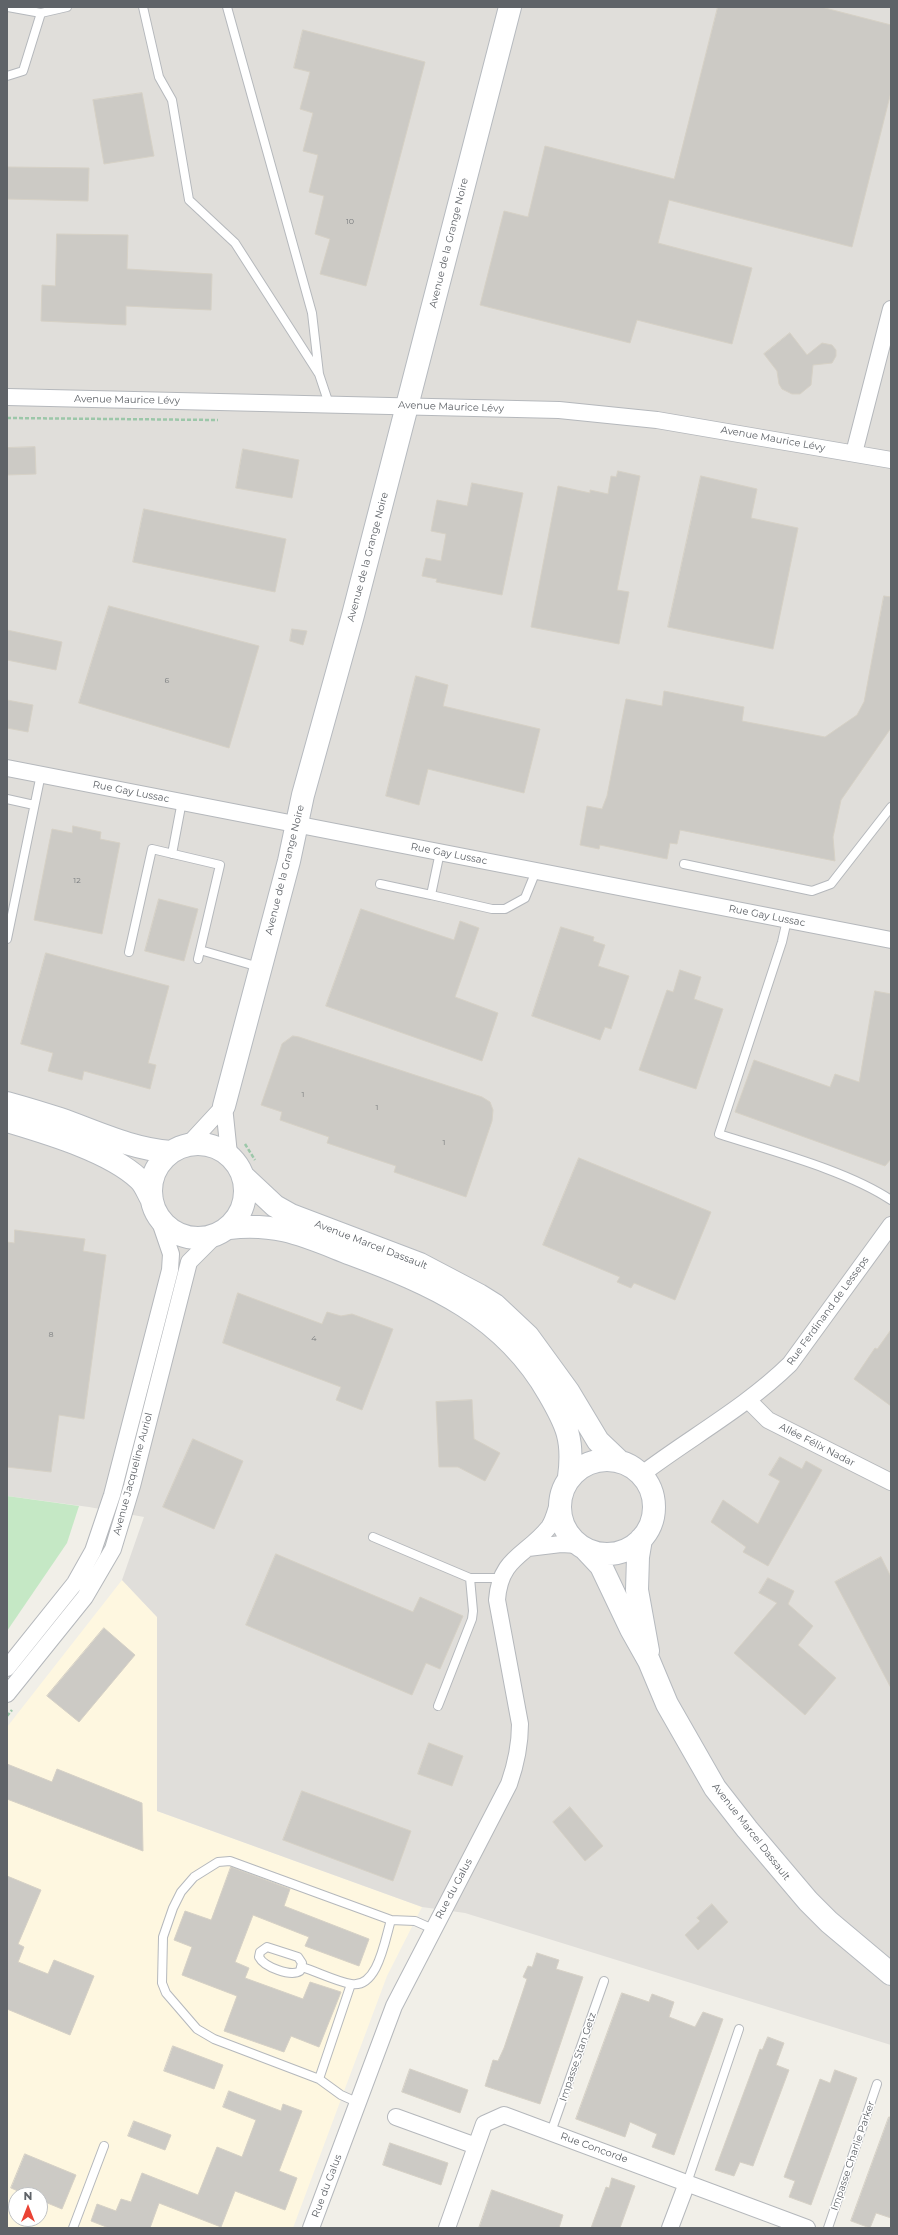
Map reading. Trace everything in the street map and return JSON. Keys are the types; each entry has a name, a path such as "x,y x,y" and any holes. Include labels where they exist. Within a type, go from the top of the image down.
{"main road":[{"name":"Avenue de la Grange Noire","path":"224,1106 261,968 297,825 303,795 353,615 510,7"},
{"path":"7,1103 60,1119 126,1144 154,1151 203,1144 217,1147 236,1148 238,1165 250,1169 244,1205 238,1217 223,1231 200,1238 184,1236 169,1228 155,1208 140,1180 116,1162 88,1149 7,1121"},
{"path":"155,1208 151,1186 154,1173 161,1162 180,1148"},
{"name":"Avenue Marcel Dassault","path":"250,1169 275,1206 291,1215 420,1264 480,1294 495,1305 528,1336 568,1391 598,1441 619,1460"},
{"name":"Avenue Marcel Dassault","path":"223,1231 246,1226 286,1229 416,1279 447,1294 475,1312 500,1332 522,1356 542,1382 558,1410 569,1434 572,1460 569,1477"},
{"path":"605,1459 619,1460 635,1468 642,1474 650,1486 654,1500 654,1514 650,1528 641,1540 629,1549 615,1554 600,1554 582,1547 563,1525 559,1513 559,1501 562,1488 569,1477 579,1467 592,1461 605,1459"},
{"name":"Avenue Marcel Dassault","path":"641,1540 637,1562 637,1590 645,1627 650,1661"},
{"name":"Avenue Marcel Dassault","path":"582,1547 602,1566 631,1629 650,1661 667,1704 715,1788 746,1829 788,1879 829,1922 891,1974"}],"street":[{"path":"854,453 891,310"},
{"name":"Avenue Maurice Lévy","path":"7,398 407,405 559,410 657,420 891,460"},
{"name":"Rue Gay Lussac","path":"7,768 891,940"},
{"name":"Avenue de la Grange Noire","path":"180,1148 224,1106 236,1148"},
{"name":"Avenue Jacqueline Auriol","path":"7,1668 75,1583 93,1551 112,1495 170,1270 171,1254 155,1208"},
{"name":"Rue Ferdinand de Lesseps","path":"642,1474 748,1400 772,1382 790,1364 891,1225"},
{"name":"Avenue Jacqueline Auriol","path":"7,1694 85,1597 113,1549 132,1486 189,1262 223,1231"},
{"name":"Allée Félix Nadar","path":"748,1400 768,1420 891,1482"},
{"name":"Rue du Galus","path":"311,2228 394,2006 509,1784 518,1754 520,1724 518,1705 498,1600 501,1578 514,1559 528,1548 549,1526 559,1501"},
{"path":"528,1548 544,1545 582,1547"},
{"name":"Rue Concorde","path":"447,2228 484,2124 504,2115 807,2228"},
{"path":"396,2117 476,2146"},
{"path":"670,2228 687,2183"}],"lane":[{"path":"8,7 42,13 67,7"},
{"path":"143,7 159,78 172,100 189,200 235,243 319,374"},
{"path":"227,7 312,313 319,374 329,404"},
{"path":"7,76 23,71 42,13"},
{"path":"7,939 41,774"},
{"path":"7,799 34,805"},
{"path":"172,854 182,801"},
{"path":"684,864 812,891 831,884 891,807"},
{"path":"129,952 152,849 220,865 198,959"},
{"path":"432,895 440,852"},
{"path":"380,884 483,908 505,909 526,898 536,871"},
{"path":"787,920 782,942 718,1134 829,1171 878,1192 891,1200"},
{"path":"200,950 261,968"},
{"path":"373,1537 470,1578 501,1578"},
{"path":"438,1706 472,1619 473,1611 470,1578"},
{"path":"359,2103 341,2095 318,2079 214,2039 197,2028 166,1993 162,1983 163,1937 173,1908 181,1892 194,1878 218,1862 230,1861 391,1920 414,1921 433,1929"},
{"path":"302,1967 351,1984 363,1983 374,1974 391,1920"},
{"path":"267,1947 298,1957 302,1963 302,1967 296,1973 292,1973 265,1964 259,1957 260,1952 267,1947"},
{"name":"Impasse Stan Getz","path":"551,2132 604,1981"},
{"path":"318,2079 351,1984"},
{"path":"687,2183 738,2029"},
{"name":"Impasse Charlie Parker","path":"828,2228 878,2084"},
{"path":"73,2228 104,2146"}],"path":[{"path":"7,418 224,420"},
{"path":"236,1148 250,1169"}],"shaded area":[{"path":"7,7 891,7 891,2045 465,1913 422,1907 157,1811 157,1617 122,1580 144,1517 89,1507 7,1496"},
{"path":"122,1580 157,1617 157,1811 422,1907 387,1976 293,2228 7,2228 7,1727"}],"green space":[{"path":"7,1496 79,1506 67,1543 7,1631"}],"building":[{"path":"718,7 821,7 891,25 891,92 852,247 669,200 658,243 752,268 732,344 637,320 630,343 480,305 504,211 528,217 545,146 674,179"},
{"path":"303,30 425,62 366,286 320,274 330,239 315,234 324,196 309,192 318,155 303,151 313,113 300,109 310,72 294,68"},
{"path":"142,93 154,156 104,164 93,100"},
{"path":"7,167 89,168 88,201 7,199"},
{"path":"57,234 128,235 127,269 212,274 211,310 126,306 126,325 41,321 42,285 55,286"},
{"path":"790,333 807,355 822,343 832,345 836,350 836,356 832,363 813,365 811,385 800,394 792,394 782,389 779,384 777,371 764,354"},
{"path":"35,447 36,474 7,475 7,448"},
{"path":"243,449 299,460 292,498 236,488"},
{"path":"618,471 640,476 617,590 629,592 619,644 531,627 558,486 590,493 590,490 608,494 611,476 616,477"},
{"path":"701,476 757,489 751,518 798,528 773,649 668,627"},
{"path":"472,483 523,493 502,595 436,582 437,579 422,576 426,558 441,561 446,534 431,531 437,500 467,506"},
{"path":"144,509 286,539 275,592 133,562"},
{"path":"884,596 891,597 891,728 841,800 833,837 835,861 680,830 677,844 670,843 667,859 600,845 599,849 580,845 587,806 602,809 607,796 626,699 662,706 664,691 744,707 742,721 825,737 857,715 864,702"},
{"path":"109,606 259,646 229,748 79,703"},
{"path":"292,629 307,631 303,645 290,641"},
{"path":"7,630 62,642 56,670 7,660"},
{"path":"416,676 448,685 443,706 540,729 524,793 428,769 419,805 386,796"},
{"path":"7,700 33,705 28,732 7,728"},
{"path":"73,826 101,832 100,839 120,843 102,934 34,920 52,829 72,833"},
{"path":"159,899 198,909 184,961 145,951"},
{"path":"361,909 454,940 460,921 479,928 455,997 498,1013 482,1061 326,1006"},
{"path":"561,927 594,937 593,941 605,945 598,966 629,976 611,1029 605,1027 600,1040 532,1016"},
{"path":"46,953 169,986 148,1063 156,1065 150,1089 84,1071 82,1080 48,1071 53,1053 21,1044"},
{"path":"680,970 701,977 694,999 723,1009 696,1089 639,1070 667,990 673,992"},
{"path":"875,991 891,994 891,1159 885,1166 735,1112 754,1060 830,1087 835,1074 859,1082"},
{"path":"293,1036 482,1097 490,1102 493,1110 492,1121 466,1197 394,1172 396,1166 327,1143 329,1137 280,1120 282,1112 261,1105 282,1044"},
{"path":"579,1158 711,1212 675,1300 634,1283 631,1288 617,1282 620,1277 543,1245"},
{"path":"15,1230 85,1239 83,1251 106,1255 84,1419 59,1415 51,1472 7,1467 7,1242 14,1243"},
{"path":"238,1293 322,1324 327,1312 341,1316 352,1314 393,1329 362,1410 336,1400 341,1387 223,1343"},
{"path":"891,1330 891,1406 854,1379 875,1348 877,1349"},
{"path":"472,1400 474,1439 500,1453 485,1481 458,1467 439,1467 436,1402"},
{"path":"193,1439 243,1461 214,1529 163,1507"},
{"path":"780,1457 802,1469 806,1461 822,1470 768,1566 743,1552 746,1547 711,1522 723,1500 758,1524 780,1481 769,1475"},
{"path":"276,1554 413,1612 420,1597 463,1616 440,1669 426,1663 412,1695 246,1625"},
{"path":"881,1557 891,1577 891,1688 835,1582"},
{"path":"768,1578 794,1591 788,1604 813,1626 798,1645 836,1678 805,1715 734,1653 777,1603 759,1593"},
{"path":"104,1628 135,1655 79,1722 47,1696"},
{"path":"429,1743 463,1756 452,1786 418,1774"},
{"path":"7,1764 52,1782 57,1769 142,1803 143,1851 7,1799"},
{"path":"302,1791 411,1831 393,1881 283,1840"},
{"path":"570,1807 603,1846 585,1861 553,1822"},
{"path":"231,1867 290,1889 284,1906 369,1939 359,1966 305,1946 309,1937 253,1915 235,1962 249,1968 245,1978 303,1999 310,1982 341,1992 319,2047 291,2036 284,2052 224,2031 237,1996 182,1975 192,1947 174,1940 185,1911 211,1920"},
{"path":"7,1876 41,1890 18,1944 24,1947 18,1962 48,1974 54,1960 94,1976 70,2035 7,2009"},
{"path":"712,1904 728,1922 698,1950 685,1935 700,1921 697,1918"},
{"path":"537,1953 559,1960 556,1969 583,1977 540,2104 485,2086 493,2060 498,2061 504,2048 527,1979 523,1977 528,1966 532,1967"},
{"path":"622,1993 649,2002 652,1994 674,2002 669,2017 695,2027 703,2012 723,2019 674,2155 652,2147 657,2134 630,2122 625,2137 576,2119"},
{"path":"768,2037 784,2043 776,2065 789,2070 753,2166 740,2162 734,2176 715,2170 760,2049 762,2050"},
{"path":"173,2046 223,2065 214,2089 164,2071"},
{"path":"410,2069 468,2090 460,2113 402,2092"},
{"path":"835,2070 857,2078 811,2205 789,2197 795,2181 784,2177 820,2079 830,2083"},
{"path":"229,2091 281,2111 283,2104 302,2111 279,2171 297,2178 285,2210 235,2191 221,2227 159,2203 150,2228 109,2228 91,2221 97,2204 116,2211 121,2199 131,2202 142,2173 198,2195 217,2147 242,2157 256,2120 223,2107"},
{"path":"889,2117 891,2117 891,2218 876,2213 870,2228 851,2221"},
{"path":"134,2121 171,2135 165,2150 128,2136"},
{"path":"390,2143 448,2163 441,2185 383,2165"},
{"path":"25,2154 76,2175 62,2209 48,2203 48,2187 11,2187"},
{"path":"612,2178 635,2186 620,2228 591,2228 606,2187 609,2188"},
{"path":"492,2190 563,2215 559,2228 479,2228"}]}
